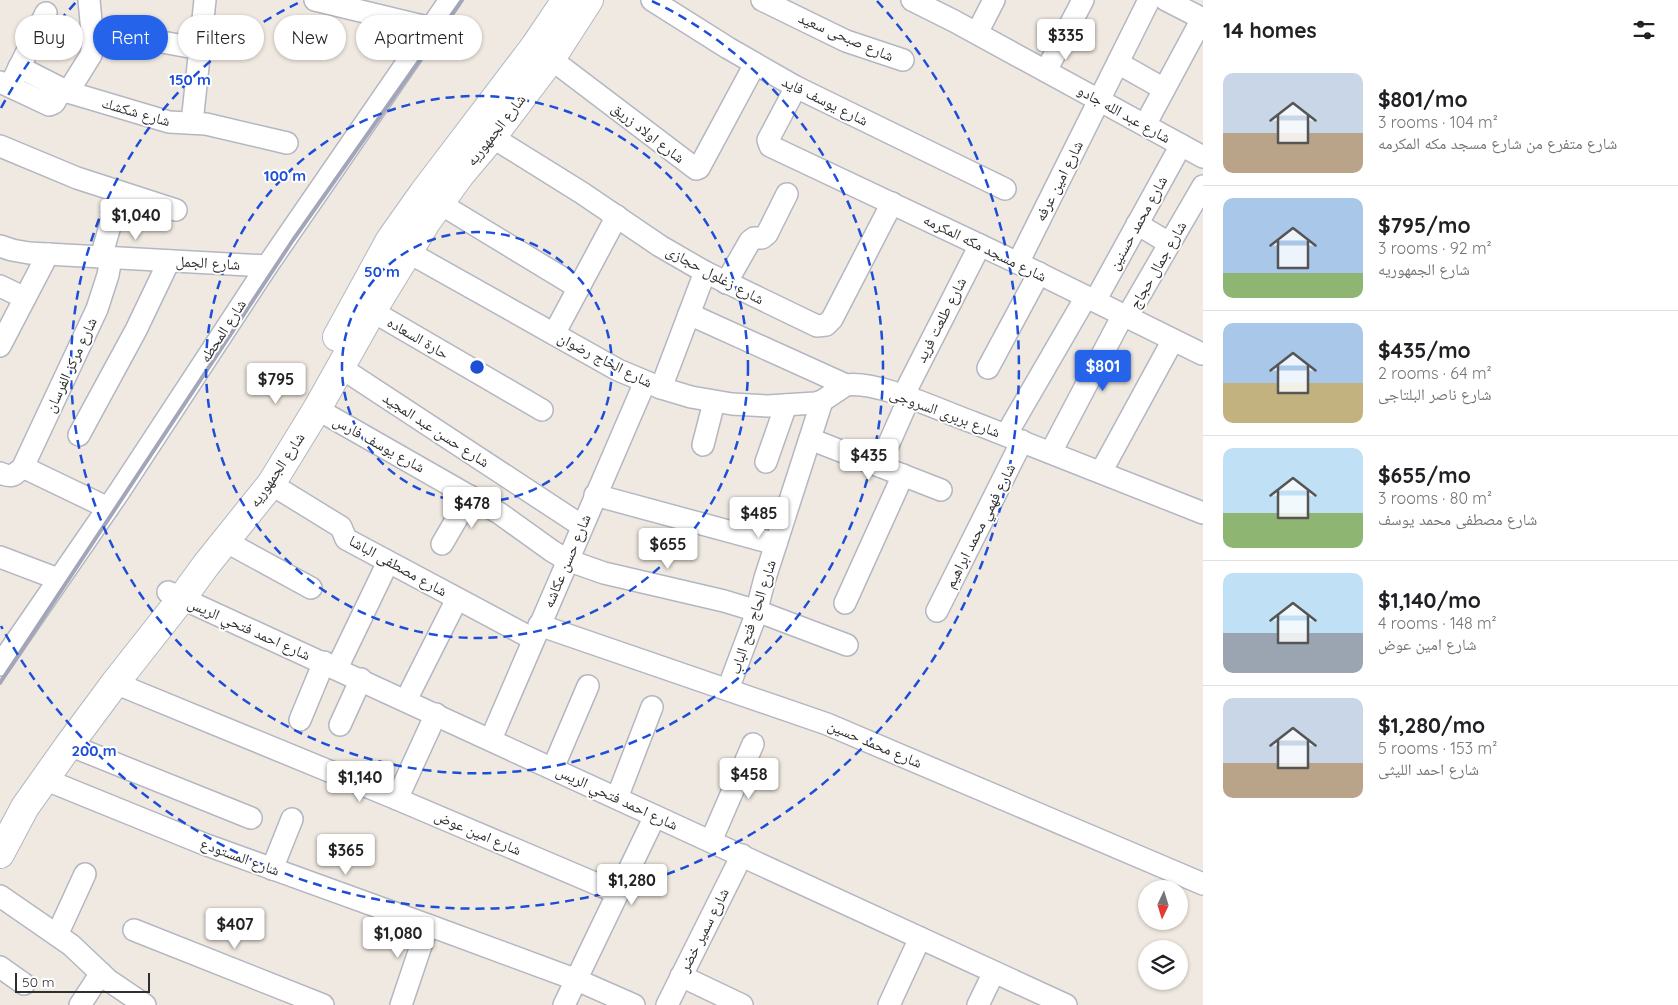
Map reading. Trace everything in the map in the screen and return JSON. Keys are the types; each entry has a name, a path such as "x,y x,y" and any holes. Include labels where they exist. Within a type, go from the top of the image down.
{"main road":[{"name":"شارع الجمهوريه","path":"12,808 44,779 115,683 254,477 302,402 390,240 424,192 535,46 566,0"},
{"name":"شارع الجمهوريه","path":"0,854 12,808 100,675 175,595 206,565 271,484 317,410 372,311 439,203 492,137 550,59 589,0"}],"street":[{"path":"46,14 19,67 5,84 48,105 54,103 65,91 91,55 93,43 89,0"},
{"path":"203,15 205,0"},
{"name":"شارع المحطه","path":"440,15 450,0"},
{"name":"شارع يوسف فايد","path":"652,0 755,64 796,87 1005,188"},
{"name":"شارع صبحى سعيد","path":"762,0 846,40 903,60"},
{"name":"شارع عبد الله جادو","path":"912,0 933,4 977,33 1181,145 1203,155"},
{"path":"977,33 994,0"},
{"path":"1046,71 1083,0"},
{"name":"شارع امين عرفه","path":"1018,263 1149,0"},
{"path":"1145,125 1202,19 1166,0"},
{"path":"324,1 379,15"},
{"path":"92,29 178,45"},
{"name":"شارع اولاد زريق","path":"550,59 696,169 700,168 755,64"},
{"path":"192,123 199,60"},
{"name":"شارع المحطه","path":"2,659 108,508 267,266 409,60"},
{"path":"1118,64 1164,89"},
{"name":"شارع شكشك","path":"19,67 65,91 169,122 206,124 287,144"},
{"name":"شارع مسجد مكه المكرمه","path":"796,87 768,140 770,146 1039,273 1202,354"},
{"name":"شارع زغلول حجازى","path":"492,137 617,216 660,246 726,283 817,326 826,325 832,319 892,203"},
{"name":"شارع محمد حسنين","path":"1014,438 1090,299 1137,224 1181,145"},
{"path":"0,146 56,171 176,210"},
{"name":"شارع جمال حجاج","path":"1051,452 1125,316 1203,186"},
{"name":"شارع مركز الفرسان","path":"22,469 97,309 108,275 106,258 120,192"},
{"path":"726,283 750,240 762,238 767,234 786,194"},
{"path":"439,203 579,288"},
{"path":"554,334 617,216"},
{"path":"1137,224 1170,243"},
{"name":"شارع طلعت فريد","path":"879,466 906,397 980,245"},
{"name":"شارع الجمل","path":"0,246 12,250 48,254 267,266"},
{"name":"شارع الحاج رضوان","path":"408,252 618,370 653,385 714,402 750,406 804,405 822,401 846,385"},
{"path":"0,346 48,254"},
{"path":"79,435 136,330 169,261"},
{"name":"شارع حسن عكاشه","path":"491,739 595,495 689,314 705,272"},
{"path":"988,368 1039,273"},
{"path":"0,286 25,298"},
{"name":"حارة السعاده","path":"372,311 542,410"},
{"name":"شارع بربرى السروجى","path":"689,314 846,385 863,384 906,397 1203,512"},
{"path":"1102,472 1173,340"},
{"name":"شارع حسن عبد المجيد","path":"340,367 582,526"},
{"name":"شارع الحاج فتح الباب","path":"728,689 757,611 765,578 822,401"},
{"path":"703,445 714,402"},
{"path":"766,462 786,405"},
{"name":"شارع يوسف فارس","path":"317,410 499,513 567,560 604,573 724,601 757,611 847,645"},
{"name":"شارع فهمي محمد ابراهيم","path":"937,611 1014,438"},
{"path":"810,439 941,490"},
{"path":"0,473 13,476 22,469 29,470 108,508"},
{"path":"845,604 903,475"},
{"name":"شارع مصطفى الباشا","path":"271,484 341,527 346,539 457,599 536,632"},
{"path":"595,495 776,544"},
{"path":"442,544 470,496"},
{"path":"225,541 311,588"},
{"path":"0,557 58,579"},
{"path":"300,720 388,562"},
{"name":"شارع احمد فتحي الريس","path":"175,595 554,768 1057,1003"},
{"path":"406,700 457,599"},
{"name":"شارع محمد حسين","path":"536,632 786,708 863,738 1203,884"},
{"path":"340,726 361,679"},
{"name":"شارع امين عوض","path":"115,683 397,799 618,893"},
{"path":"554,768 588,686"},
{"path":"617,798 652,707"},
{"path":"397,799 436,714"},
{"path":"711,841 753,744"},
{"path":"69,745 252,818"},
{"name":"شارع المستودع","path":"44,779 204,844 428,924 576,980 634,1005"},
{"path":"564,1005 655,816"},
{"path":"272,869 292,819"},
{"name":"شارع سمير خضر","path":"667,1005 742,855"},
{"path":"57,935 86,874"},
{"path":"0,896 57,935 82,954 108,980 145,1005"},
{"path":"402,1005 428,924"},
{"path":"134,930 323,1005"},
{"path":"889,1005 920,938"},
{"path":"0,967 24,984"},
{"path":"978,1005 994,972"},
{"path":"80,1005 100,973"},
{"path":"681,976 742,1005"}],"railway":[{"path":"0,683 293,240 462,0"}]}
